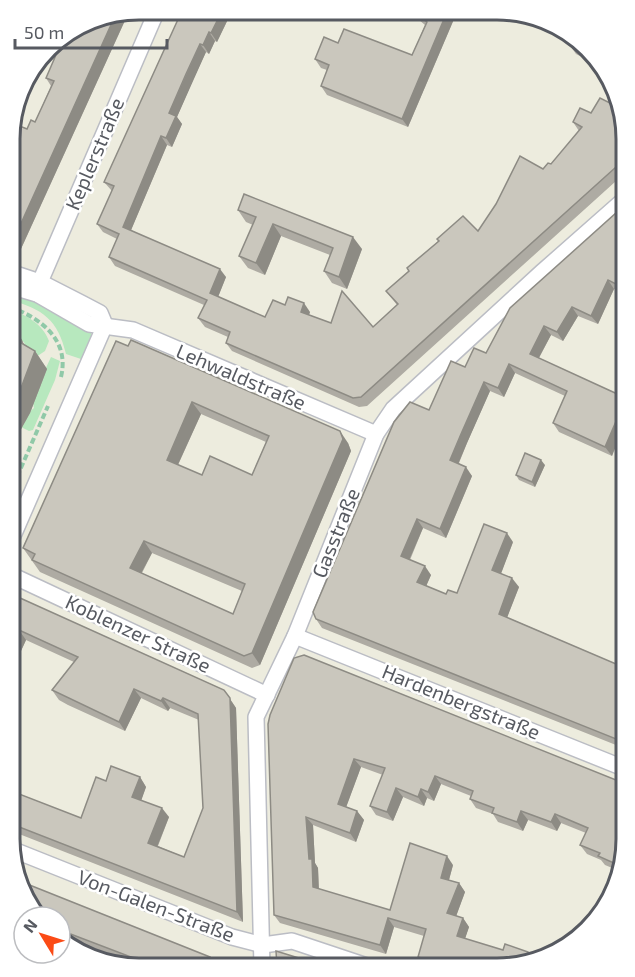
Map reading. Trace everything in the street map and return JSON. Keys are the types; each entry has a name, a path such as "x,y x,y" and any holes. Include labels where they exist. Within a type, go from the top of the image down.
{"street":[{"name":"Keplerstraße","path":"39,288 153,20"},
{"name":"Gasstraße","path":"262,958 256,717 295,636 376,434 393,409 616,207"},
{"path":"20,278 39,288 100,313 105,325 20,519"},
{"path":"20,287 39,288"},
{"name":"Lehwaldstraße","path":"105,325 133,330 376,434"},
{"name":"Koblenzer Straße","path":"20,579 267,695"},
{"name":"Hardenbergstraße","path":"295,636 615,765"},
{"name":"Von-Galen-Straße","path":"21,853 232,937 263,945 292,941 343,958"}],"path":[{"path":"20,311 31,315 51,333 63,353 62,375 57,386"},
{"path":"20,470 53,396"}],"green space":[{"path":"20,294 91,331 91,345 84,360 66,354 59,332 53,324 40,312 20,303"},
{"path":"20,313 43,330 49,341 45,351 33,359 28,357 24,342 20,340"},
{"path":"51,357 60,361 55,380 33,430 29,431 21,427 26,415 34,408 32,398"}],"building":[{"path":"178,20 218,20 203,45 200,44 186,74 169,113 176,116 166,138 161,136 123,227 220,269 210,293 265,317 273,300 285,305 288,297 304,303 301,312 331,323 342,291 373,327 398,304 386,291 409,271 407,268 439,241 437,239 463,216 478,231 496,204 520,156 543,169 548,163 551,164 582,127 573,122 580,108 591,113 600,98 609,103 616,139 616,167 361,397 353,398 226,343 230,332 198,318 207,300 109,257 119,234 97,224 114,186 104,182"},
{"path":"424,20 444,20 402,119 321,86 329,65 315,59 324,37 338,43 344,29 412,55 427,22"},
{"path":"112,23 20,226 21,126 27,129 31,120 35,122 54,81 46,78 60,49 79,35"},
{"path":"244,194 353,237 339,277 324,271 333,248 273,224 256,263 239,256 256,217 238,210"},
{"path":"616,213 616,284 608,280 591,316 572,307 557,332 544,326 530,354 616,393 616,422 605,447 553,423 567,391 509,364 498,388 484,382 450,460 466,467 440,529 417,519 401,556 425,566 417,582 446,594 448,590 457,593 484,524 507,533 492,570 512,578 499,614 615,664 615,739 316,619 313,612 394,422 410,402 429,410 451,361 465,367 474,348 486,353 510,308"},
{"path":"131,340 340,431 343,439 252,653 244,656 32,560 35,554 23,548 116,341 128,346","holes":["192,402 269,436 252,475 210,456 202,475 167,460","144,541 245,584 233,614 130,568"]},
{"path":"20,342 35,351 20,391"},
{"path":"525,453 541,460 532,482 516,475"},
{"path":"20,598 224,690 230,698 237,912 20,827 20,794 81,818 96,777 106,781 111,766 140,777 132,797 162,808 148,843 184,857 203,808 198,714 163,698 161,701 134,689 119,722 52,690 78,657 20,630"},
{"path":"304,655 615,780 613,863 598,856 600,853 580,845 588,828 555,814 551,822 521,811 517,822 492,813 494,808 470,799 473,791 435,776 428,792 421,789 418,797 396,788 387,812 370,806 385,768 354,759 338,804 357,811 350,833 306,817 313,887 390,910 410,843 447,856 441,878 459,883 447,913 463,918 457,936 503,950 505,944 528,953 496,958 421,958 418,957 426,929 388,918 380,945 274,915 268,724 294,658"},
{"path":"29,885 210,957 131,957 72,935 72,905 40,905"},
{"path":"276,951 299,958 276,958"}]}
